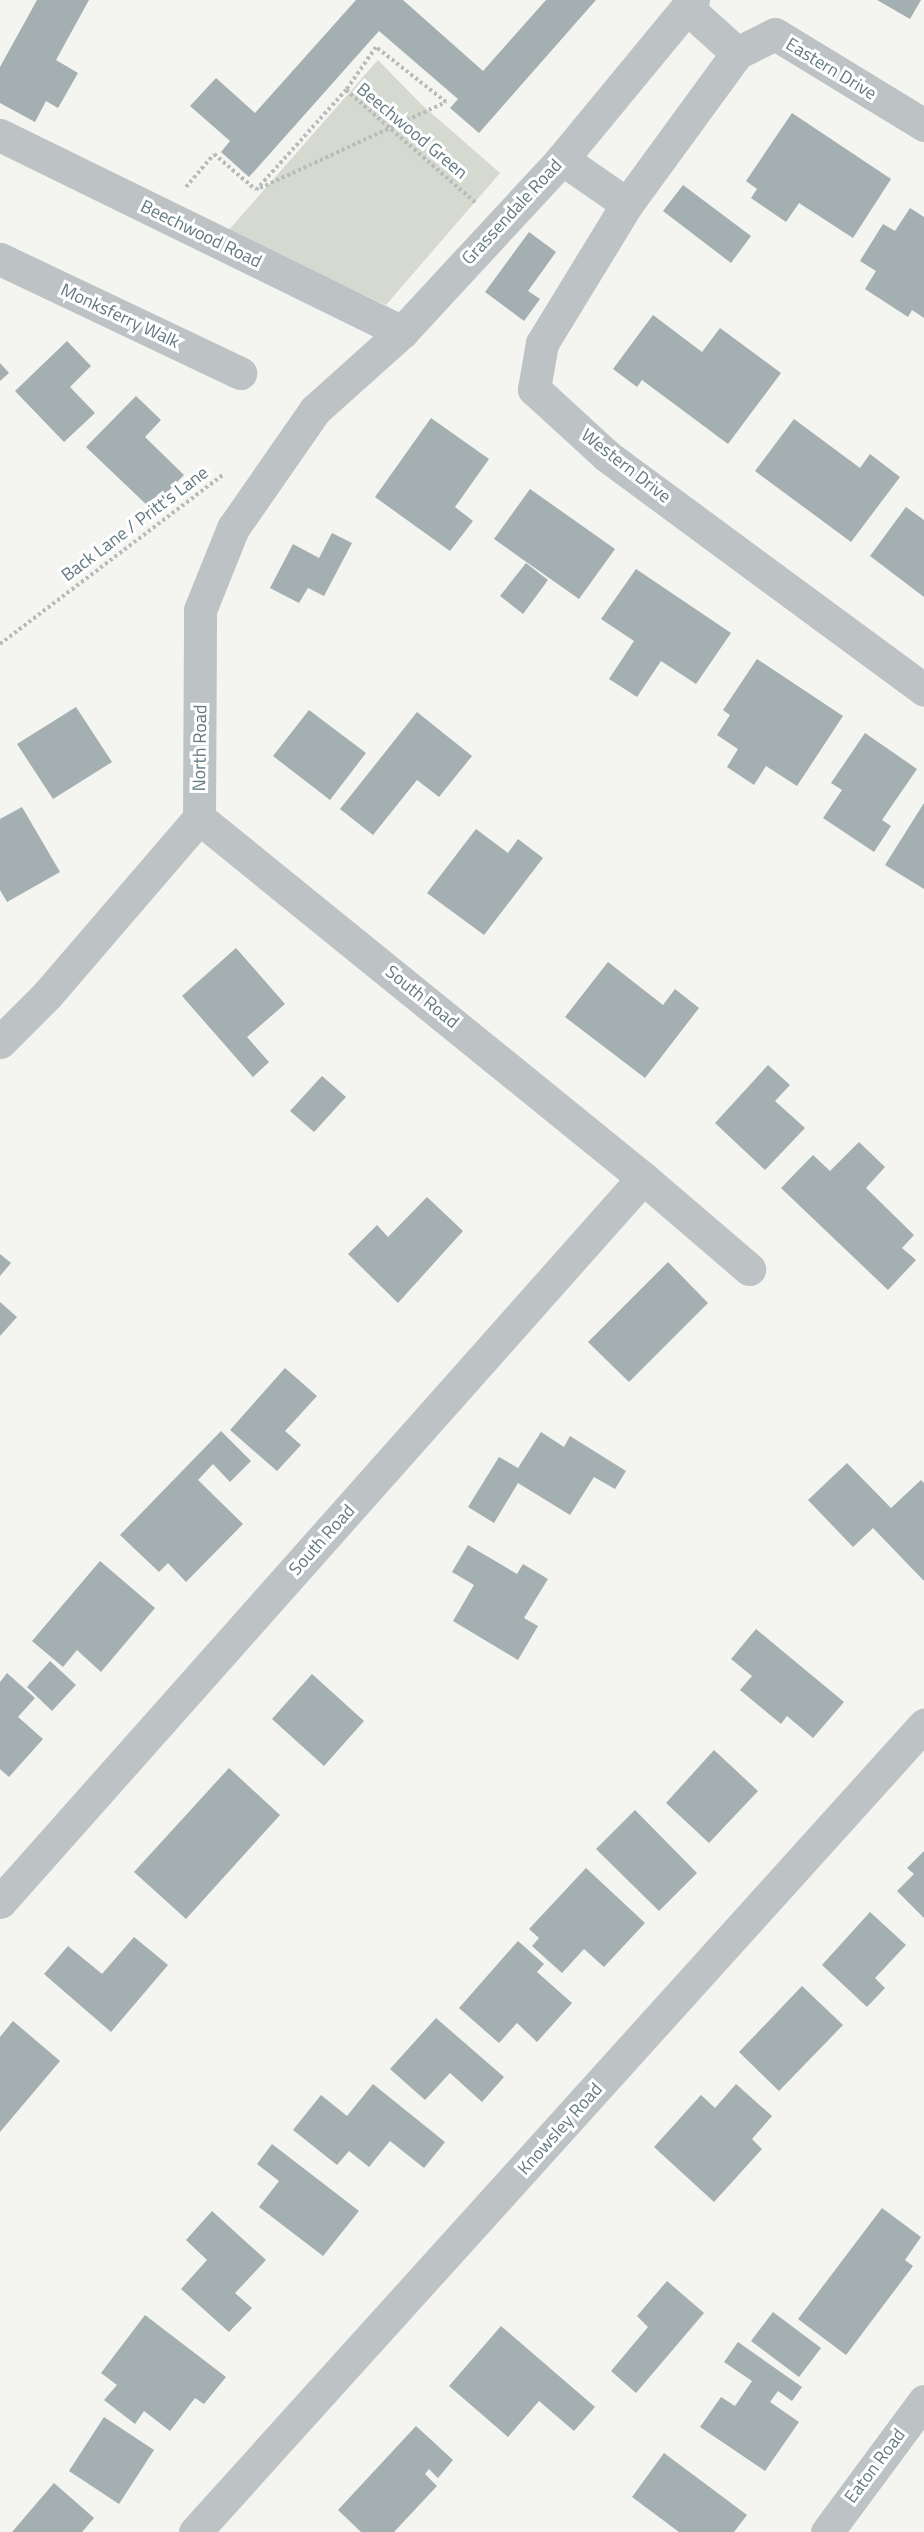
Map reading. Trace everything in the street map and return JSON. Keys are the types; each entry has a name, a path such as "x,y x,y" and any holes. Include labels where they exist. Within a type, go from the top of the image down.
{"street":[{"path":"690,4 737,53"},
{"name":"Grassendale Road","path":"315,410 402,332 562,159 690,4"},
{"name":"Eastern Drive","path":"627,204 737,53 775,34 924,125"},
{"name":"Beechwood Road","path":"0,135 402,332"},
{"path":"562,159 627,204"},
{"name":"Western Drive","path":"627,204 542,344 534,389 607,456 735,545 924,690"},
{"name":"Monksferry Walk","path":"0,260 240,373"},
{"name":"North Road","path":"0,1042 48,995 199,818 200,610 233,528 315,410"},
{"name":"South Road","path":"199,818 643,1178 749,1269"},
{"name":"South Road","path":"0,1902 643,1178"},
{"name":"Knowsley Road","path":"195,2532 924,1725"},
{"name":"Eaton Road","path":"827,2532 924,2401"}],"path":[{"path":"163,215 214,154 256,190 446,102 376,47 346,90"},
{"name":"Beechwood Green","path":"256,190 346,90 501,225"},
{"name":"Back Lane / Pritt's Lane","path":"0,644 231,468"}],"shaded area":[{"path":"378,60 421,104 500,173 386,305 227,232"}],"building":[{"path":"37,0 89,0 56,60 78,73 58,108 46,101 35,122 0,103 0,67"},
{"path":"356,0 403,0 483,71 546,0 596,0 479,133 450,108 458,99 379,31 249,177 221,152 230,141 190,106 216,78 255,113"},
{"path":"877,0 921,0 910,19"},
{"path":"792,113 891,179 853,238 799,203 786,222 751,198 757,189 746,181"},
{"path":"683,185 751,236 731,263 663,211"},
{"path":"910,208 924,217 924,318 912,310 908,317 865,289 876,271 860,261 883,224 895,231"},
{"path":"529,232 556,252 528,291 540,299 524,321 485,292"},
{"path":"653,315 702,352 720,328 781,373 728,444 642,380 637,387 613,369"},
{"path":"67,341 91,366 70,387 95,413 64,442 15,391"},
{"path":"0,363 9,373 0,381"},
{"path":"136,396 161,420 145,437 184,475 151,509 86,447"},
{"path":"431,418 489,459 455,507 473,521 450,551 375,497"},
{"path":"794,419 860,468 870,454 900,477 851,542 755,471"},
{"path":"530,489 615,549 579,599 494,539"},
{"path":"906,507 924,520 924,597 870,556"},
{"path":"332,533 352,543 324,596 308,588 299,603 270,588 293,544 319,558"},
{"path":"526,563 548,580 523,614 500,596"},
{"path":"636,569 731,633 696,684 661,661 637,697 609,679 634,641 601,619"},
{"path":"757,659 843,716 797,786 766,766 754,785 727,767 738,749 717,735 730,715 723,710"},
{"path":"76,707 112,762 53,799 17,744"},
{"path":"309,710 366,753 330,800 273,756"},
{"path":"417,712 472,756 439,797 417,780 373,835 340,809"},
{"path":"865,733 917,769 882,820 891,826 874,852 823,818 842,790 831,783"},
{"path":"924,803 924,889 885,865"},
{"path":"22,807 60,872 7,902 0,890 0,819"},
{"path":"476,829 508,853 518,839 543,858 484,935 427,893"},
{"path":"236,948 285,1004 247,1037 269,1062 253,1077 182,996"},
{"path":"608,962 663,1005 675,989 699,1008 645,1078 565,1017"},
{"path":"768,1065 790,1085 775,1101 805,1128 765,1170 715,1123"},
{"path":"322,1076 346,1097 314,1132 290,1111"},
{"path":"859,1142 885,1167 866,1188 914,1235 902,1248 916,1260 888,1290 781,1188 813,1155 830,1171"},
{"path":"427,1197 463,1231 398,1303 348,1254 377,1225 388,1237"},
{"path":"0,1254 11,1263 0,1276"},
{"path":"668,1262 708,1303 629,1382 588,1342"},
{"path":"0,1302 17,1317 0,1336"},
{"path":"285,1368 317,1396 285,1431 301,1445 277,1471 230,1430"},
{"path":"221,1431 251,1461 230,1482 213,1464 198,1480 243,1524 186,1582 168,1563 159,1572 120,1535"},
{"path":"541,1432 564,1447 570,1436 626,1471 615,1489 594,1477 570,1515 518,1483 494,1523 468,1507 499,1457 518,1468"},
{"path":"847,1463 891,1508 921,1480 924,1483 924,1581 873,1528 853,1547 808,1500"},
{"path":"468,1545 517,1574 523,1564 548,1579 524,1618 538,1626 518,1660 453,1621 474,1585 452,1572"},
{"path":"100,1561 155,1608 101,1672 77,1650 63,1667 32,1641"},
{"path":"756,1629 844,1702 813,1738 787,1716 781,1724 740,1690 752,1676 731,1659"},
{"path":"50,1661 76,1685 52,1711 27,1687"},
{"path":"7,1673 35,1698 18,1717 43,1739 9,1777 0,1769 0,1682"},
{"path":"312,1674 364,1721 324,1766 272,1719"},
{"path":"714,1750 758,1791 709,1843 666,1803"},
{"path":"229,1768 280,1815 186,1919 134,1872"},
{"path":"635,1810 697,1873 659,1911 596,1849"},
{"path":"924,1851 924,1918 897,1891 914,1874 907,1868"},
{"path":"586,1868 645,1923 604,1967 584,1949 562,1973 532,1946 539,1938 529,1929"},
{"path":"870,1912 906,1945 875,1978 885,1988 867,2007 822,1965"},
{"path":"134,1937 168,1965 111,2032 44,1974 68,1946 102,1974"},
{"path":"518,1941 544,1964 537,1972 572,2003 537,2042 517,2023 499,2043 459,2008"},
{"path":"802,1986 843,2025 779,2091 739,2052"},
{"path":"436,2018 504,2077 482,2102 450,2073 425,2100 390,2069"},
{"path":"13,2021 60,2061 0,2132 0,2037"},
{"path":"373,2084 445,2142 424,2168 390,2141 369,2167 349,2151 337,2165 293,2130 321,2095 347,2116"},
{"path":"736,2084 772,2116 752,2139 762,2149 714,2202 654,2147 701,2095 715,2108"},
{"path":"272,2144 359,2211 323,2256 259,2207 279,2181 257,2164"},
{"path":"882,2208 921,2237 905,2260 913,2266 846,2355 798,2319"},
{"path":"212,2211 266,2260 235,2293 252,2308 229,2332 181,2289 207,2260 186,2240"},
{"path":"667,2281 704,2313 636,2393 611,2371 648,2327 637,2316"},
{"path":"773,2312 821,2348 799,2377 751,2341"},
{"path":"145,2315 226,2377 204,2404 195,2398 170,2431 144,2411 135,2424 104,2400 117,2385 101,2373"},
{"path":"501,2326 595,2407 574,2431 539,2401 508,2437 449,2386"},
{"path":"738,2342 802,2387 792,2401 778,2391 770,2402 799,2422 765,2471 700,2427 721,2397 735,2406 752,2381 724,2362"},
{"path":"104,2417 154,2450 119,2504 69,2471"},
{"path":"416,2426 453,2460 438,2478 429,2469 425,2474 437,2486 394,2532 361,2532 338,2510"},
{"path":"664,2453 747,2515 734,2532 679,2532 632,2497"},
{"path":"54,2483 94,2518 82,2532 12,2532"}]}
